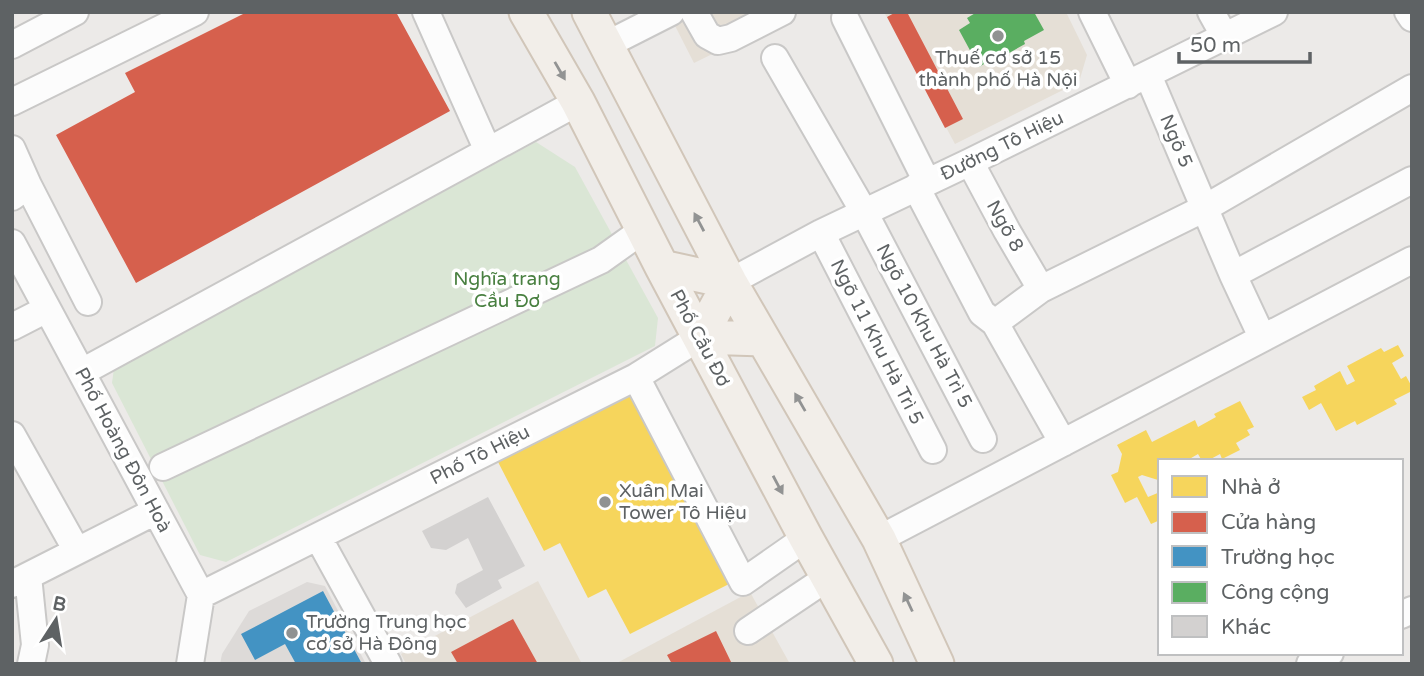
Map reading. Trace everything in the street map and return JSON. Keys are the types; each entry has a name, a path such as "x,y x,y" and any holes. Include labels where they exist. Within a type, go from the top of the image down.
{"main road":[{"name":"Phố Cầu Đơ","path":"526,12 578,102 662,267 827,578 876,664"},
{"path":"589,12 730,282 879,539 937,664"},
{"path":"662,267 730,282"},
{"name":"Phố Tô Hiệu","path":"700,337 730,282"},
{"path":"700,337 763,339"}],"street":[{"path":"12,45 75,12"},
{"path":"12,102 195,12"},
{"path":"426,12 488,151"},
{"path":"606,45 671,12"},
{"path":"694,12 707,35 718,41 732,38 782,12"},
{"name":"Ngõ 5","path":"1092,12 1138,80 1205,208 1262,337"},
{"path":"1212,12 1225,37"},
{"name":"Đường Tô Hiệu","path":"730,282 821,233 970,163 1274,12"},
{"path":"1408,12 1412,18"},
{"path":"845,18 982,313 995,323 1063,443"},
{"name":"Ngõ 10 Khu Hà Trì 5","path":"775,58 864,212 983,439"},
{"path":"995,323 1041,289 1205,208 1412,88"},
{"path":"82,372 578,102"},
{"path":"12,149 20,191 88,302"},
{"name":"Ngõ 8","path":"970,163 1041,289"},
{"path":"1233,275 1412,180"},
{"path":"163,467 601,260 643,230"},
{"name":"Ngõ 11 Khu Hà Trì 5","path":"821,233 933,450"},
{"name":"Phố Hoàng Đôn Hoà","path":"12,243 201,595"},
{"path":"879,539 1412,260"},
{"path":"12,327 47,309"},
{"name":"Phố Tô Hiệu","path":"201,595 636,377 700,337"},
{"path":"636,377 743,582 806,538"},
{"path":"12,435 77,551"},
{"path":"31,664 35,645 20,580 156,511"},
{"path":"318,537 388,664"},
{"path":"748,631 827,578"},
{"path":"190,664 201,595"},
{"path":"1310,664 1326,655"}],"shaded area":[{"path":"668,12 798,12 694,63"},
{"path":"884,12 1066,12 1087,55 1079,82 955,144"},
{"path":"538,581 582,664 406,664 401,654"},
{"name":"Trường Trung học cơ sở Hà Đông","path":"307,582 325,586 366,664 220,664 222,654 249,611"},
{"path":"750,592 790,664 615,664"}],"green space":[{"name":"Nghĩa trang Cầu Đơ","path":"536,142 575,167 658,318 655,346 226,562 200,555 112,383 114,368"}],"building: Nhà ở":[{"path":"1398,345 1404,356 1392,363 1401,379 1406,376 1412,391 1394,400 1397,404 1357,425 1355,421 1336,431 1321,403 1309,410 1302,397 1316,390 1314,386 1340,371 1347,385 1355,381 1347,366 1381,348 1384,352"},
{"name":"Xuân Mai Tower Tô Hiệu","path":"635,391 733,582 630,634 606,589 588,598 560,543 544,551 497,460"},
{"path":"1240,401 1254,427 1247,430 1250,435 1236,443 1240,450 1222,459 1220,454 1211,459 1201,459 1198,454 1189,459 1158,459 1158,480 1142,475 1138,477 1148,497 1158,493 1158,521 1151,524 1137,497 1125,503 1111,475 1118,472 1122,454 1117,445 1146,430 1152,442 1195,420 1198,427 1216,417 1214,414"}],"building: Cửa hàng":[{"path":"247,12 396,12 450,111 136,283 56,135 135,92 125,73"},
{"path":"896,12 907,12 963,119 945,128 887,17"},
{"path":"513,619 538,664 458,664 451,652"},
{"path":"716,631 732,664 672,664 667,655"}],"building: Trường học":[{"name":"Trường Trung học cơ sở Hà Đông","path":"323,591 362,664 296,664 285,644 255,660 241,634"}],"building: Công cộng":[{"name":"Thuế cơ sở 15 thành phố Hà Nội","path":"977,12 1034,12 1044,30 1024,41 1025,44 979,67 959,30 970,23 967,18"}],"building: Khác":[{"path":"488,497 525,566 498,580 502,588 466,608 455,593 457,584 483,570 468,538 446,550 431,548 422,531"}],"place":[{"name":"Thuế cơ sở 15 thành phố Hà Nội","path":"998,36"},
{"name":"Xuân Mai Tower Tô Hiệu","path":"605,502"},
{"name":"Trường Trung học cơ sở Hà Đông","path":"292,633"}]}
